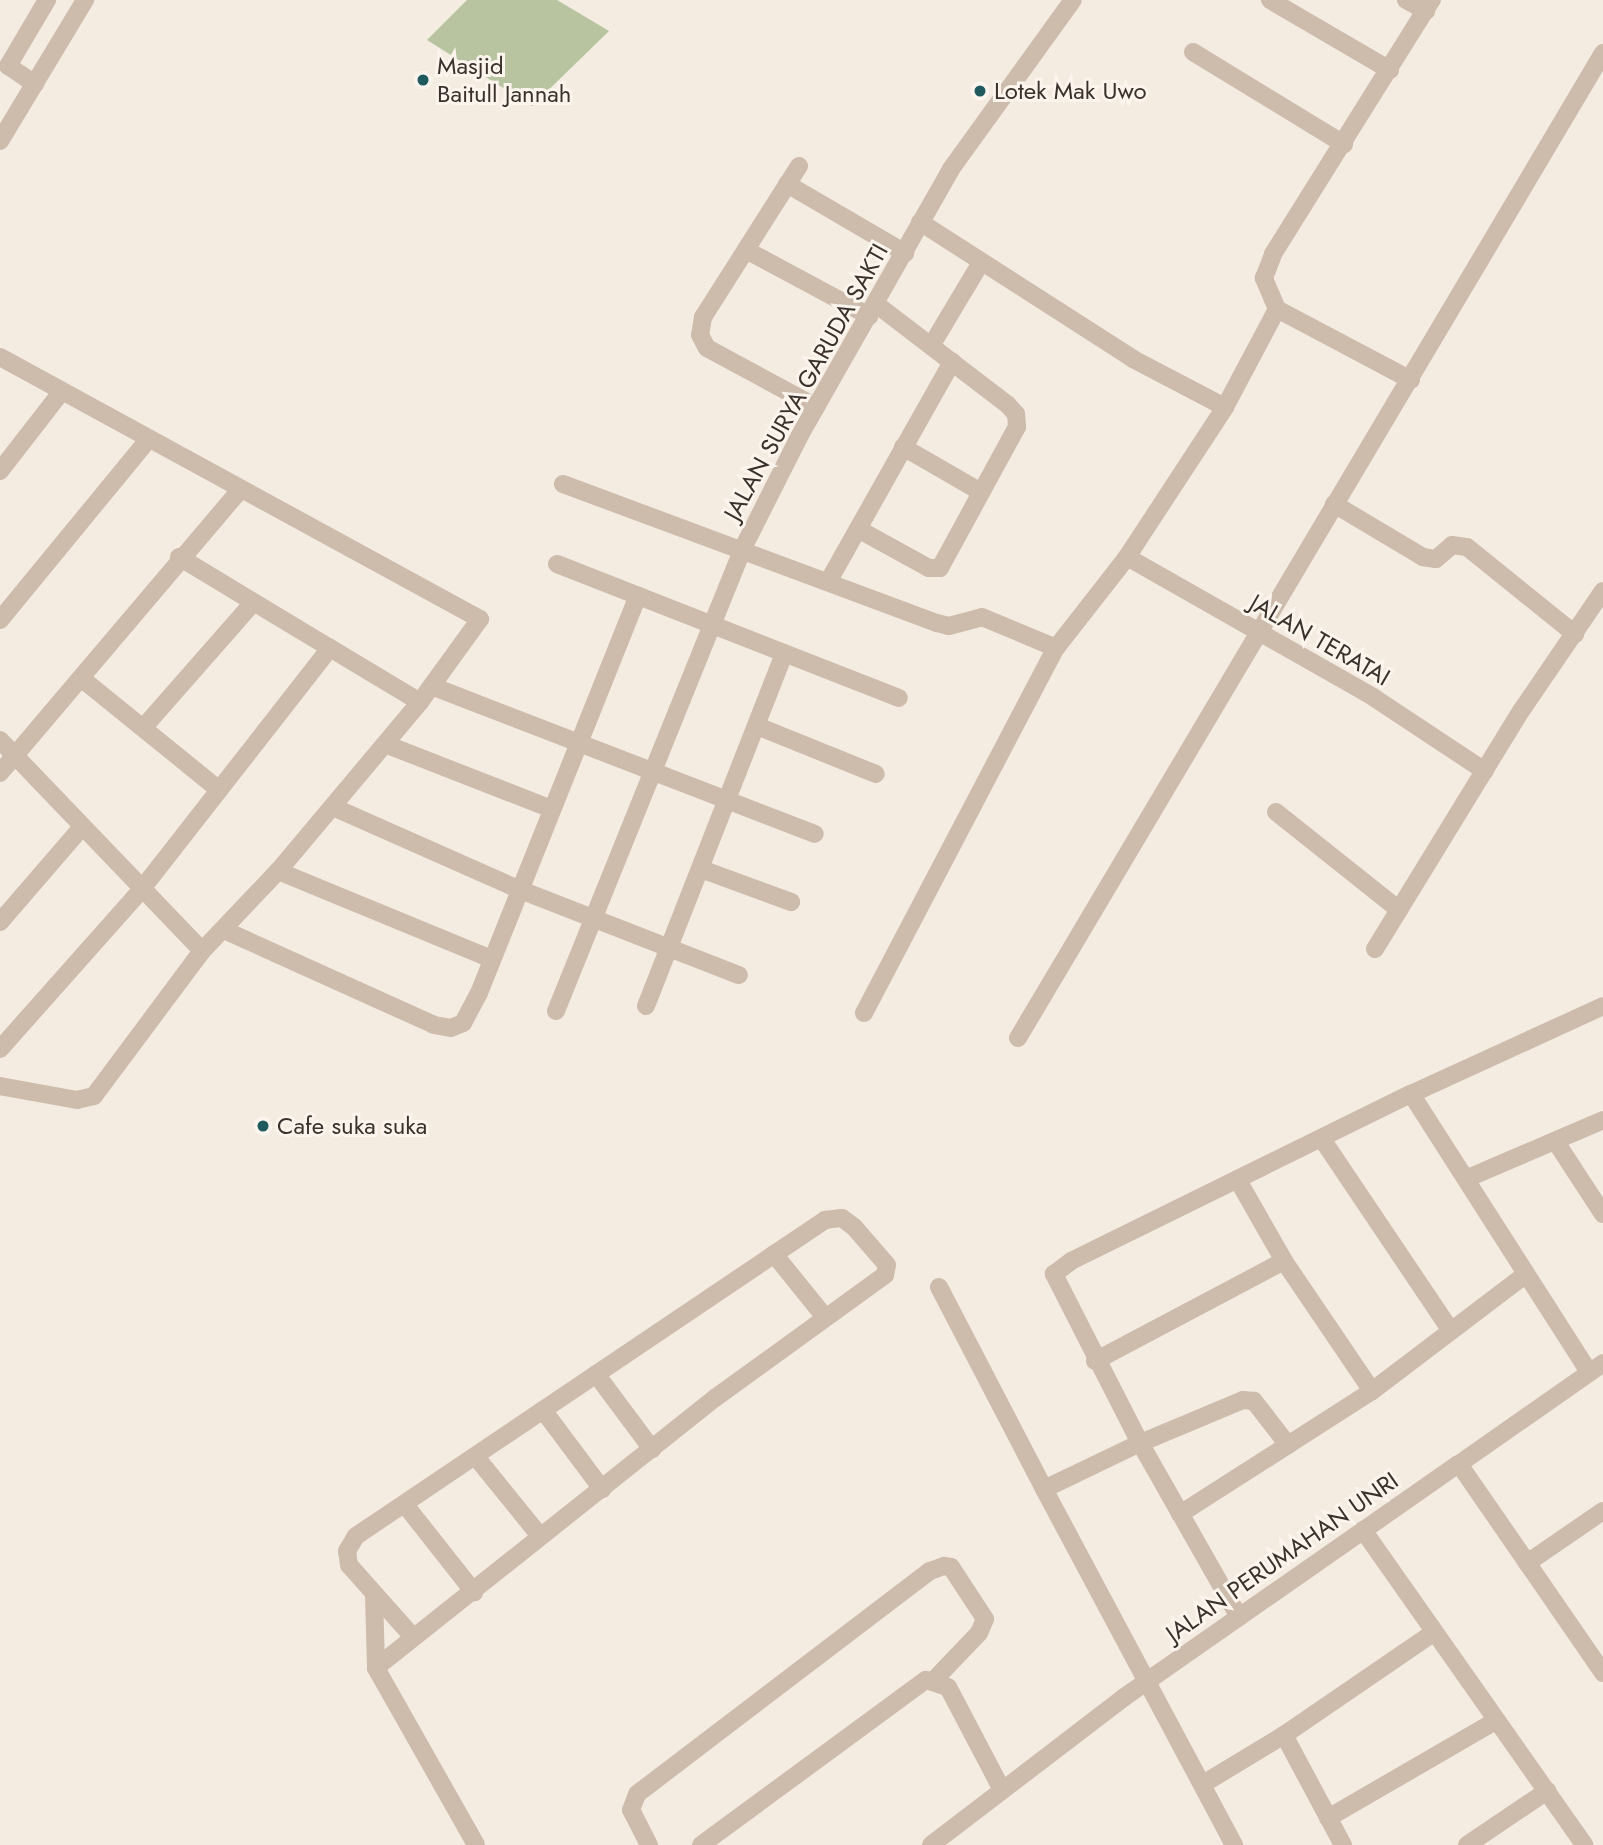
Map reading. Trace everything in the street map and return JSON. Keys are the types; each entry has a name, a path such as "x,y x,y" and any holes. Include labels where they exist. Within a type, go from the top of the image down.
{"street":[{"path":"35,84 3,68 47,0"},
{"path":"0,141 85,0"},
{"name":"JALAN SURYA GARUDA SAKTI","path":"556,1011 743,548 816,407 873,310 920,222 982,122 1073,0"},
{"path":"1270,0 1390,70"},
{"path":"1406,0 1429,6 1266,269 1264,284 1277,309 1410,380"},
{"path":"1193,52 1344,144"},
{"path":"1018,1038 1603,52"},
{"path":"799,166 703,317 702,342 816,407"},
{"path":"787,184 905,253"},
{"path":"920,222 980,264 1133,359 1225,407"},
{"path":"746,250 873,310 931,346 1017,418 1015,435 937,569 858,529"},
{"path":"931,346 980,264"},
{"path":"864,1013 1056,648 1127,557 1225,407 1277,309"},
{"path":"0,356 239,491 480,619 434,687 334,807 202,951 94,1096 76,1100 0,1086"},
{"path":"828,582 952,362"},
{"path":"0,471 62,391"},
{"path":"0,620 148,440"},
{"path":"903,447 981,492"},
{"path":"563,484 949,626 972,617 990,620 1056,648"},
{"path":"0,773 179,557 239,491"},
{"path":"1334,504 1423,557 1436,559 1452,545 1467,547 1575,634"},
{"path":"179,557 420,702"},
{"name":"JALAN TERATAI","path":"1127,557 1373,697 1485,771"},
{"path":"557,564 899,698"},
{"path":"1375,949 1485,771 1603,591"},
{"path":"224,930 445,1028 457,1027 468,1017 638,596"},
{"path":"143,728 253,603"},
{"path":"0,1049 141,890 217,788 330,648"},
{"path":"646,1006 672,947 726,799 784,653"},
{"path":"81,678 217,788"},
{"path":"434,687 815,834"},
{"path":"757,726 876,774"},
{"path":"0,740 202,951"},
{"path":"386,744 552,809"},
{"path":"334,807 518,889 596,917 738,975"},
{"path":"1276,812 1399,910"},
{"path":"0,922 82,827"},
{"path":"701,869 790,902"},
{"path":"278,871 492,959"},
{"path":"1238,1617 1095,1361 1055,1272 1410,1094 1603,1006"},
{"path":"1410,1094 1468,1178 1526,1274 1596,1367"},
{"path":"1468,1178 1603,1120"},
{"path":"1322,1139 1451,1331"},
{"path":"1556,1142 1603,1214"},
{"path":"1239,1182 1284,1261 1371,1391"},
{"path":"376,1668 652,1449 824,1316 884,1275 887,1265 854,1227 836,1218 825,1220 406,1506 356,1536 347,1551 349,1565 413,1637"},
{"path":"774,1254 824,1316"},
{"path":"1095,1361 1284,1261"},
{"path":"1181,1514 1371,1391 1526,1274"},
{"path":"939,1287 1234,1845"},
{"name":"JALAN PERUMAHAN UNRI","path":"931,1845 1147,1680 1596,1367"},
{"path":"596,1374 652,1449"},
{"path":"1044,1489 1140,1443 1248,1399 1257,1404 1288,1445"},
{"path":"543,1410 602,1489"},
{"path":"476,1457 540,1536"},
{"path":"1459,1464 1603,1673"},
{"path":"406,1506 474,1592"},
{"path":"1527,1563 1603,1511"},
{"path":"1363,1530 1584,1845"},
{"path":"649,1845 631,1810 637,1794 930,1570 951,1567 985,1619 979,1633 933,1679 918,1684 701,1845"},
{"path":"374,1595 376,1668 476,1845"},
{"path":"1203,1784 1284,1735 1433,1633"},
{"path":"933,1679 948,1687 1002,1790"},
{"path":"1328,1818 1497,1720"},
{"path":"1284,1735 1343,1845"},
{"path":"1468,1845 1546,1791"}],"green space":[{"path":"467,0 557,0 609,31 532,106 427,40"}],"place":[{"name":"Masjid Baitull Jannah","path":"423,80"},
{"name":"Lotek Mak Uwo","path":"980,91"},
{"name":"Cafe suka suka","path":"263,1126"}]}
